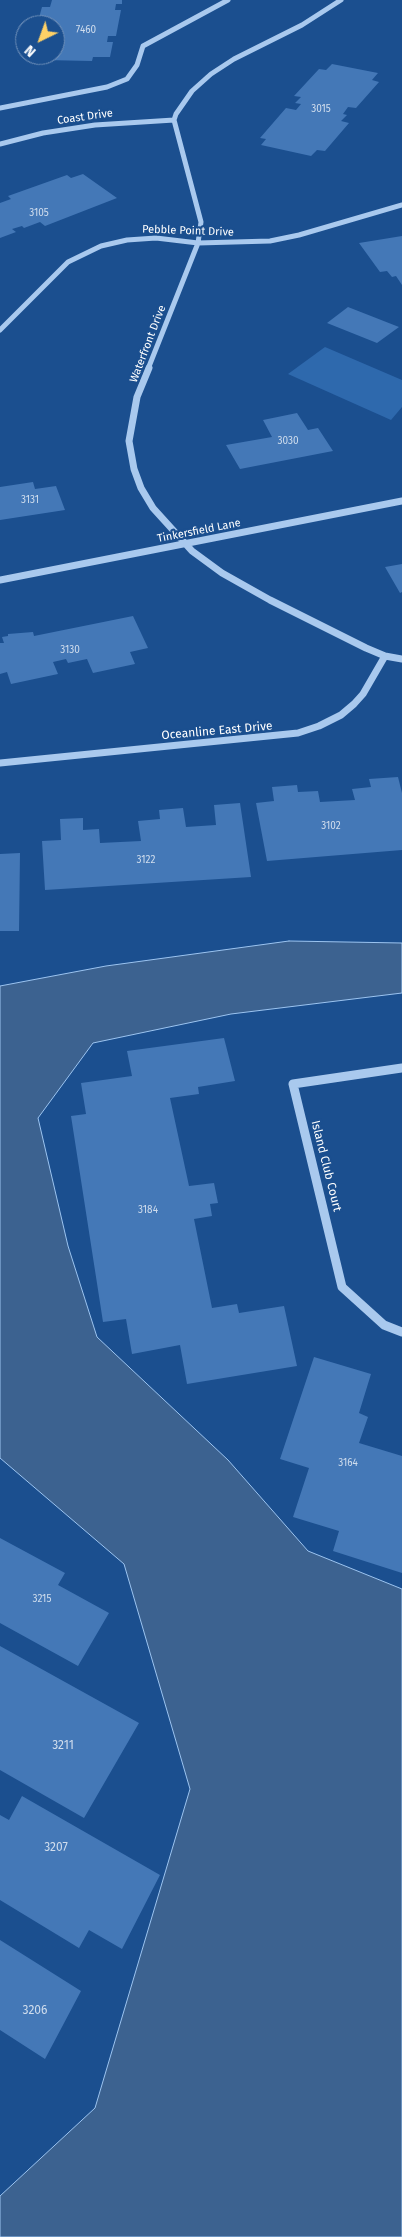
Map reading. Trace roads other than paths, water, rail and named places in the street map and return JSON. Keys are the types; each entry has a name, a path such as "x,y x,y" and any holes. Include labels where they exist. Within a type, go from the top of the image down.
{"street":[{"path":"0,108 107,87 127,79 137,65 143,46 228,0"},
{"path":"174,120 187,96 211,74 234,59 302,25 341,0"},
{"name":"Coast Drive","path":"0,144 50,132 95,125 174,120"},
{"name":"Waterfront Drive","path":"174,120 201,222 198,243 137,397 129,440 134,469 153,508 184,544 222,573 262,596 385,656"},
{"name":"Pebble Point Drive","path":"0,330 68,262 89,250 114,242 171,238 198,243 248,244 285,238 402,205"},
{"name":"Tinkersfield Lane","path":"0,580 402,501"},
{"path":"385,656 402,659"},
{"name":"Oceanline East Drive","path":"0,763 298,733 319,726 340,715 354,704 363,694 385,656"},
{"name":"Island Club Court","path":"402,1068 294,1084 342,1287 384,1324 402,1332"}]}
